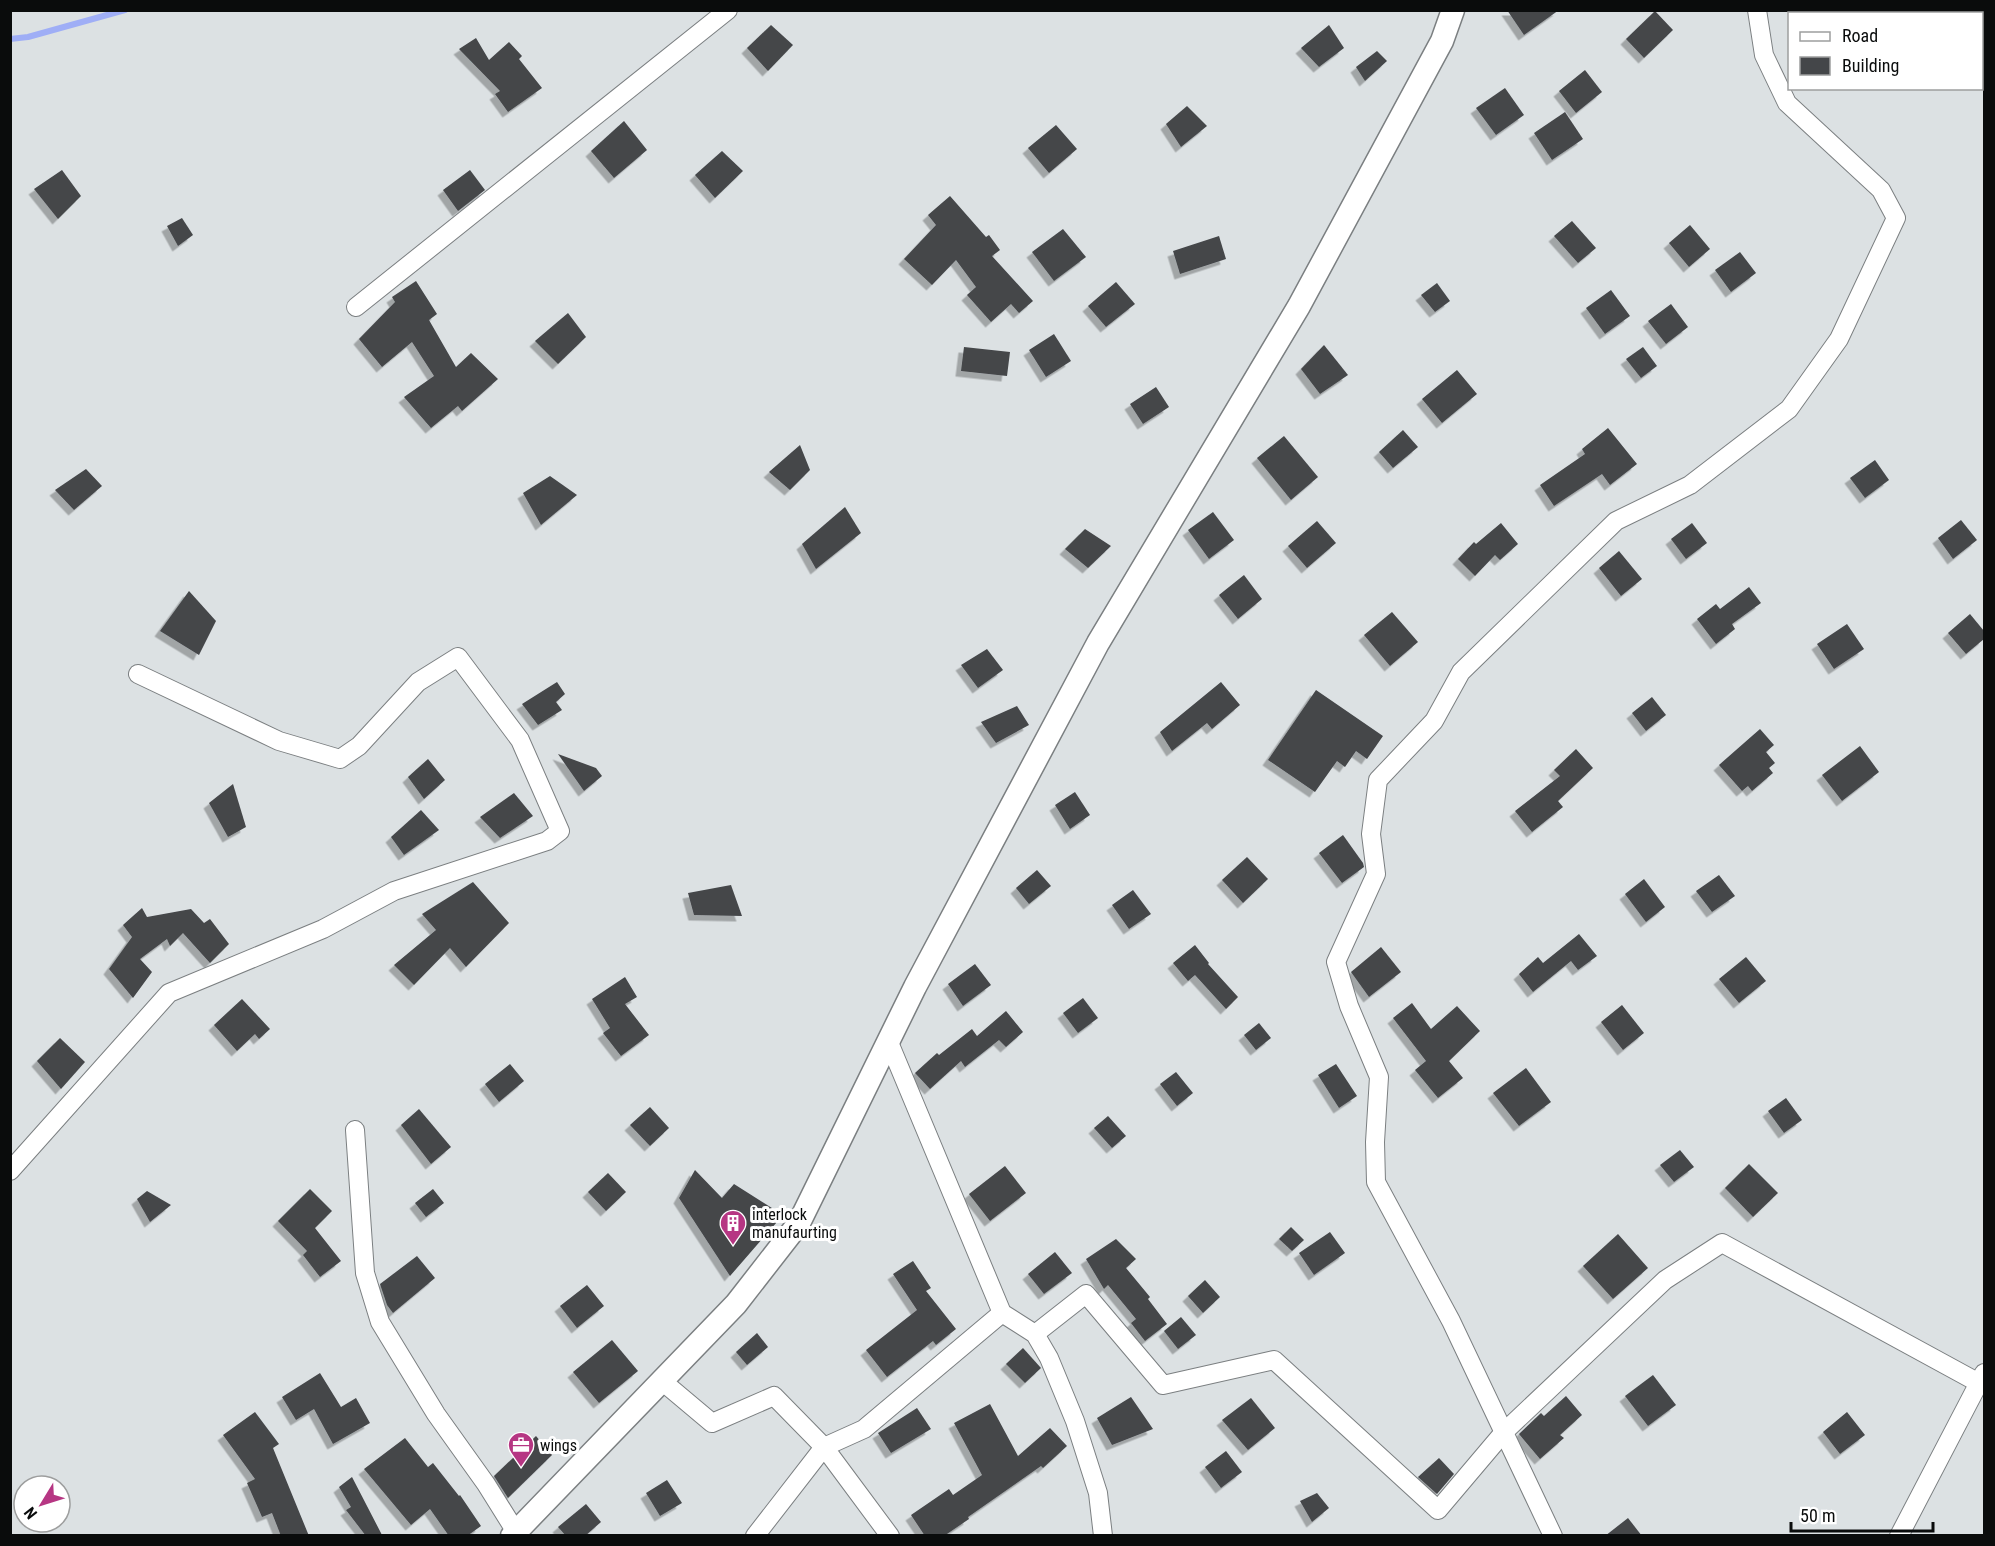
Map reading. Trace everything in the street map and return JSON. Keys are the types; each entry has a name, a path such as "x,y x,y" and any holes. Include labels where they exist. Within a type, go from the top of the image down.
{"street":[{"path":"356,307 728,10"},
{"path":"355,1130 365,1273 380,1322 436,1414 486,1484 514,1534 736,1304 799,1224 915,987 1098,644 1299,306 1442,41 1452,10"},
{"path":"1553,1536 1451,1321 1376,1182 1378,1077 1349,1006 1336,962 1376,874 1371,834 1378,780 1434,722 1461,672 1616,521 1690,485 1789,409 1839,339 1896,218 1881,190 1787,103 1764,55 1756,10"},
{"path":"10,1171 169,993 323,929 394,891 547,841 560,831 520,740 458,657 418,682 359,747 340,759 279,741 138,674"},
{"path":"888,1040 1002,1313 1035,1334 1049,1358 1075,1421 1098,1493 1103,1536"},
{"path":"1035,1334 1086,1294 1163,1385 1274,1360 1438,1510 1504,1432 1665,1280 1722,1243 1982,1378 1899,1536"},
{"path":"755,1536 824,1447 864,1429 1002,1313"},
{"path":"662,1381 712,1423 774,1396 824,1447 890,1536"}],"building":[{"path":"1507,10 1559,10 1524,35"},
{"path":"1655,11 1673,30 1644,58 1626,39"},
{"path":"771,25 793,45 768,71 747,48"},
{"path":"1329,25 1344,48 1319,67 1301,48"},
{"path":"476,38 489,60 509,42 522,56 519,59 542,88 508,112 495,94 500,91 459,49"},
{"path":"1377,51 1387,61 1365,81 1356,67"},
{"path":"1585,70 1602,92 1576,113 1559,91"},
{"path":"1505,88 1524,115 1496,135 1476,108"},
{"path":"1187,106 1207,126 1181,147 1166,124"},
{"path":"1565,112 1583,139 1552,160 1534,133"},
{"path":"624,121 647,150 614,178 591,151"},
{"path":"1056,125 1077,149 1049,173 1028,148"},
{"path":"722,151 743,171 715,198 695,175"},
{"path":"62,170 81,196 58,219 34,189"},
{"path":"470,170 485,190 458,211 443,190"},
{"path":"950,196 986,237 989,235 1000,250 992,256 1033,301 1019,313 1011,304 991,322 967,295 976,287 956,260 932,285 904,259 936,225 928,215"},
{"path":"182,218 193,235 178,246 167,226"},
{"path":"1572,221 1596,248 1578,263 1554,236"},
{"path":"1690,225 1710,249 1689,267 1669,243"},
{"path":"1063,229 1086,257 1054,281 1032,252"},
{"path":"1219,236 1226,259 1180,274 1173,251"},
{"path":"1740,252 1756,273 1731,292 1715,270"},
{"path":"416,281 437,314 429,320 456,367 471,353 498,379 462,411 458,406 431,428 404,397 434,376 412,342 382,367 359,339 395,302 392,297"},
{"path":"1116,282 1135,304 1106,327 1088,306"},
{"path":"1437,283 1450,301 1435,312 1421,295"},
{"path":"1611,290 1630,316 1605,334 1586,308"},
{"path":"1671,304 1688,327 1666,344 1648,321"},
{"path":"568,313 586,337 558,364 535,341"},
{"path":"1054,334 1071,361 1046,377 1029,350"},
{"path":"1324,345 1348,375 1320,394 1301,369"},
{"path":"964,347 1010,352 1007,376 961,371"},
{"path":"1643,347 1657,366 1641,378 1626,359"},
{"path":"1457,370 1477,394 1442,423 1422,399"},
{"path":"1156,387 1169,407 1143,424 1130,404"},
{"path":"1608,428 1637,464 1610,485 1602,474 1554,506 1540,485 1585,454 1582,449"},
{"path":"1403,430 1418,447 1393,468 1379,452"},
{"path":"1284,436 1318,477 1291,500 1257,458"},
{"path":"800,445 810,470 790,490 769,472"},
{"path":"1875,460 1889,480 1865,498 1850,478"},
{"path":"86,469 102,486 74,510 55,490"},
{"path":"550,476 577,495 541,525 523,493"},
{"path":"845,507 861,533 816,569 802,544"},
{"path":"1213,512 1234,540 1209,559 1188,530"},
{"path":"1961,520 1977,540 1953,559 1938,538"},
{"path":"1317,521 1336,543 1307,568 1288,546"},
{"path":"1501,523 1518,544 1500,560 1495,555 1475,576 1458,559 1474,542 1476,544"},
{"path":"1692,523 1707,543 1686,559 1671,539"},
{"path":"1085,529 1111,546 1088,568 1065,549"},
{"path":"1619,551 1642,579 1621,596 1599,568"},
{"path":"1244,575 1262,599 1238,619 1219,595"},
{"path":"1749,587 1761,603 1732,624 1735,629 1716,644 1697,619 1716,604 1720,609"},
{"path":"189,591 216,621 199,655 160,631"},
{"path":"1392,612 1418,642 1390,666 1364,635"},
{"path":"1970,614 1984,631 1984,639 1966,654 1948,633"},
{"path":"1847,624 1864,649 1834,669 1817,644"},
{"path":"987,649 1003,670 978,688 961,665"},
{"path":"557,682 565,694 556,702 562,710 538,725 522,704"},
{"path":"1221,682 1240,705 1212,729 1207,723 1172,751 1160,732"},
{"path":"1316,690 1383,736 1367,759 1356,751 1345,767 1337,761 1315,792 1268,760"},
{"path":"1652,697 1666,715 1646,731 1632,713"},
{"path":"1017,706 1029,725 996,743 981,722"},
{"path":"1760,729 1774,745 1766,752 1775,763 1769,768 1773,773 1752,791 1748,786 1742,791 1719,765"},
{"path":"1860,746 1879,772 1842,801 1822,775"},
{"path":"1576,749 1593,768 1558,801 1563,807 1532,832 1515,811 1560,776 1554,770"},
{"path":"558,754 596,768 602,776 584,791"},
{"path":"428,759 445,780 424,799 408,777"},
{"path":"233,784 246,827 228,837 209,803"},
{"path":"1075,792 1090,815 1070,829 1055,805"},
{"path":"514,793 533,816 500,838 480,817"},
{"path":"421,810 439,830 404,855 391,837"},
{"path":"1343,835 1364,867 1342,883 1319,853"},
{"path":"1247,857 1268,879 1243,903 1222,880"},
{"path":"1037,870 1051,886 1029,904 1016,888"},
{"path":"1719,875 1735,896 1712,912 1696,891"},
{"path":"1644,879 1665,907 1646,922 1625,894"},
{"path":"473,882 509,923 466,967 450,948 414,985 394,965 436,930 422,914"},
{"path":"731,885 742,916 694,915 688,893"},
{"path":"1133,890 1151,914 1129,929 1112,905"},
{"path":"142,908 147,917 191,909 204,923 210,919 229,944 210,963 183,933 170,946 167,939 140,959 152,972 133,998 109,969 132,937 123,925"},
{"path":"1579,934 1597,956 1578,970 1571,961 1533,992 1519,974 1538,957 1543,963"},
{"path":"1195,945 1208,964 1238,997 1226,1009 1195,975 1188,981 1173,963"},
{"path":"1381,947 1401,972 1369,997 1351,972"},
{"path":"1746,957 1766,981 1739,1003 1719,979"},
{"path":"975,964 991,985 963,1006 948,984"},
{"path":"625,977 637,997 625,1004 649,1035 621,1056 603,1033 610,1028 592,999"},
{"path":"1083,998 1098,1018 1078,1033 1063,1013"},
{"path":"242,999 270,1029 259,1039 255,1034 237,1051 214,1025"},
{"path":"1412,1003 1431,1029 1457,1006 1480,1031 1449,1061 1463,1078 1438,1098 1415,1070 1426,1061 1393,1018"},
{"path":"1622,1005 1644,1033 1623,1050 1601,1022"},
{"path":"1006,1011 1023,1032 1006,1047 999,1040 965,1067 961,1061 930,1089 915,1073 937,1053 939,1055 972,1029 977,1036"},
{"path":"1259,1023 1271,1038 1256,1050 1244,1035"},
{"path":"60,1038 85,1062 61,1089 37,1061"},
{"path":"510,1064 524,1081 499,1102 485,1084"},
{"path":"1336,1064 1357,1096 1339,1108 1318,1075"},
{"path":"1526,1068 1551,1102 1519,1126 1493,1093"},
{"path":"1176,1072 1193,1093 1177,1106 1160,1084"},
{"path":"1786,1098 1802,1120 1784,1133 1768,1111"},
{"path":"650,1107 669,1128 650,1146 630,1125"},
{"path":"419,1109 451,1147 431,1164 401,1125"},
{"path":"1108,1116 1126,1136 1112,1148 1094,1128"},
{"path":"1680,1150 1694,1167 1674,1182 1660,1165"},
{"path":"1749,1164 1778,1193 1753,1217 1725,1188"},
{"path":"1005,1166 1026,1193 990,1221 969,1194"},
{"name":"interlock manufaurting","path":"695,1170 722,1198 734,1184 783,1215 730,1276 679,1198"},
{"path":"608,1173 626,1192 606,1211 588,1192"},
{"path":"310,1189 332,1211 315,1228 341,1261 320,1277 303,1255 307,1251 278,1221"},
{"path":"433,1189 444,1203 426,1217 415,1203"},
{"path":"147,1191 171,1205 150,1222 137,1199"},
{"path":"1291,1227 1304,1240 1292,1251 1279,1239"},
{"path":"1330,1232 1345,1253 1314,1275 1299,1253"},
{"path":"1618,1234 1648,1268 1613,1299 1583,1266"},
{"path":"1116,1239 1136,1259 1126,1268 1150,1297 1148,1299 1167,1324 1145,1341 1131,1323 1136,1319 1108,1285 1104,1289 1086,1259"},
{"path":"1055,1252 1072,1273 1044,1294 1028,1274"},
{"path":"417,1256 435,1278 393,1313 387,1305 380,1284"},
{"path":"913,1261 931,1288 926,1291 956,1329 936,1345 933,1341 887,1377 866,1350 917,1310 893,1274"},
{"path":"1205,1280 1220,1297 1203,1313 1188,1296"},
{"path":"587,1285 604,1306 577,1328 560,1306"},
{"path":"1181,1317 1196,1335 1178,1349 1164,1331"},
{"path":"757,1333 768,1347 747,1365 736,1352"},
{"path":"612,1340 638,1371 599,1403 573,1372"},
{"path":"1023,1348 1041,1368 1025,1383 1006,1364"},
{"path":"320,1373 341,1407 356,1398 370,1423 333,1444 314,1409 296,1420 282,1397"},
{"path":"1653,1375 1676,1405 1648,1426 1625,1396"},
{"path":"1566,1396 1582,1415 1560,1435 1564,1438 1540,1459 1519,1434 1541,1413 1544,1416"},
{"path":"1131,1397 1153,1429 1112,1445 1097,1418"},
{"path":"1251,1398 1275,1428 1248,1450 1222,1420"},
{"path":"990,1404 1018,1456 1050,1428 1067,1446 1043,1468 1041,1466 944,1536 925,1536 911,1515 949,1489 953,1495 982,1475 954,1423"},
{"path":"917,1408 931,1429 891,1453 878,1433"},
{"path":"255,1412 279,1444 273,1448 309,1536 281,1536 272,1513 262,1517 247,1483 255,1479 223,1435"},
{"path":"1847,1412 1865,1435 1840,1454 1823,1432"},
{"name":"wings","path":"536,1436 552,1455 508,1498 494,1476"},
{"path":"405,1438 428,1467 433,1463 460,1495 481,1526 467,1536 449,1536 430,1509 411,1525 364,1469"},
{"path":"1226,1451 1242,1472 1221,1488 1205,1467"},
{"path":"1439,1458 1454,1474 1437,1494 1418,1477"},
{"path":"352,1477 382,1536 366,1536 346,1510 351,1507 339,1487"},
{"path":"667,1480 682,1503 660,1516 646,1493"},
{"path":"1317,1493 1329,1508 1312,1522 1300,1501"},
{"path":"586,1504 601,1522 585,1536 566,1536 558,1527"},
{"path":"1628,1518 1642,1536 1605,1536"}],"waterway":[{"path":"10,39 28,37 125,10"}],"place":[{"name":"interlock manufaurting","path":"733,1246"},
{"name":"wings","path":"521,1468"}]}
